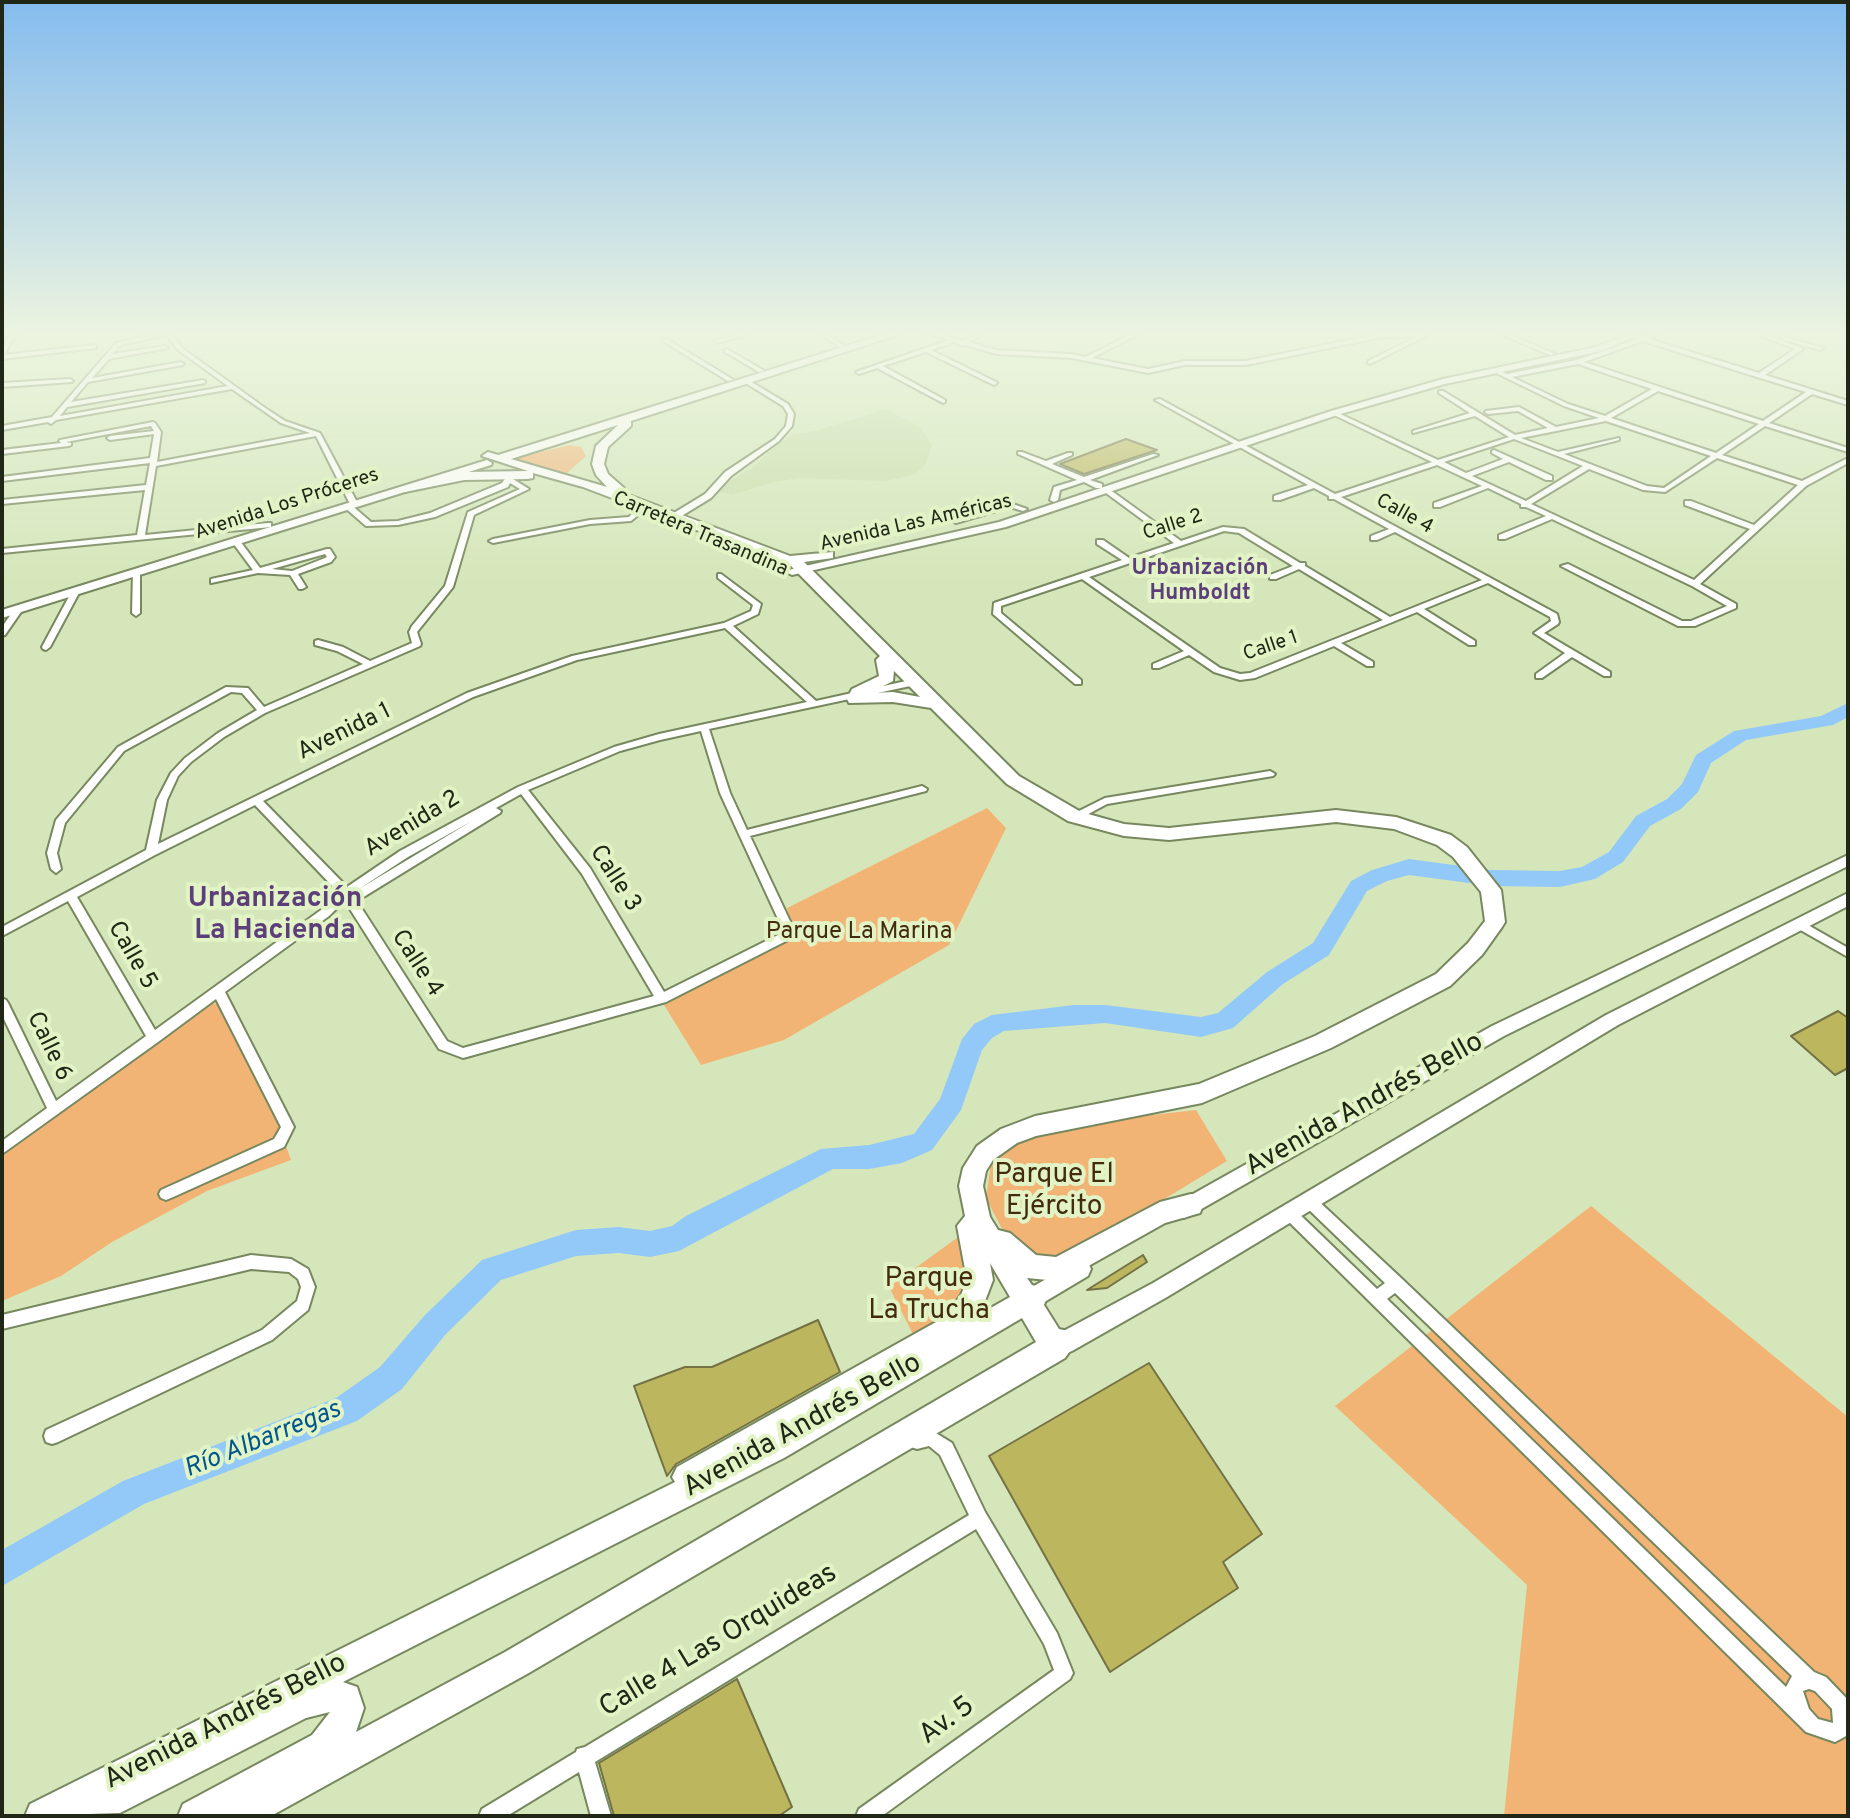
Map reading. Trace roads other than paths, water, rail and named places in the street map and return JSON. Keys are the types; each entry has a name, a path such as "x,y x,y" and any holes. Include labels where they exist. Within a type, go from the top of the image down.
{"highway":[{"name":"Avenida Los Próceres","path":"488,459 620,416"},
{"name":"Avenida Los Próceres","path":"488,459 536,448 639,416"},
{"path":"634,504 602,475 600,454 610,436 644,416"},
{"path":"536,448 577,442 588,447 591,452 587,461 573,473 558,475"},
{"name":"Carretera Trasandina","path":"488,459 558,475 793,566 817,581 914,685 1013,780 1075,817 1124,830 1169,834 1317,817 1365,819 1412,827 1444,840 1472,865 1491,890 1495,922 1475,949 1443,980 1323,1042 1202,1093 1024,1130 990,1148 975,1168"},
{"name":"Carretera Trasandina","path":"488,459 634,504"},
{"path":"405,488 444,479 540,476"},
{"path":"793,566 830,558"},
{"path":"817,581 817,572 830,558"},
{"name":"Carretera Trasandina","path":"793,566 884,660 914,685 928,704 995,763"},
{"path":"852,697 883,682 888,673 884,660"},
{"path":"852,697 893,697 928,704"},
{"path":"975,1168 982,1205 1030,1300"},
{"path":"975,1168 971,1186 978,1220 1059,1346"},
{"path":"485,1592 954,1326 972,1303 980,1280 966,1199 968,1180 975,1168"},
{"path":"1001,1241 1031,1267 1058,1269 1160,1213 1191,1205"},
{"name":"Avenida Andrés Bello","path":"48,1813 774,1448 1030,1300"},
{"name":"Avenida Andrés Bello","path":"236,1816 516,1663 1059,1346"},
{"path":"48,1813 120,1796 299,1704 326,1695 345,1699 348,1708 344,1721 324,1747 195,1816"}],"street":[{"path":"51,422 57,416"},
{"path":"2,428 83,416"},
{"path":"151,852 162,800 174,775 221,735 262,711 417,644 413,632 449,587 471,514 525,489 511,477 432,515 381,526 362,521 350,503 318,434 274,416"},
{"path":"670,519 708,496 728,474 777,440 789,426 791,416"},
{"name":"Calle 4","path":"1185,416 1554,616 1555,622 1538,633 1571,653"},
{"name":"Avenida Las Américas","path":"830,558 975,532 1109,491 1314,416"},
{"name":"Avenida Las Américas","path":"830,558 959,530 1325,416"},
{"path":"1340,416 1695,584 1730,602 1732,608 1692,624 1681,624 1565,566"},
{"path":"1415,432 1467,416"},
{"path":"1476,416 1514,437 1557,454 1646,488 1665,490 1773,416"},
{"path":"1531,416 1555,429"},
{"path":"1595,416 1803,484"},
{"path":"1332,497 1514,437 1610,416"},
{"path":"1744,416 1848,450"},
{"path":"62,441 149,424 158,432"},
{"path":"2,452 158,432"},
{"path":"141,536 158,432"},
{"path":"2,479 153,463 318,434"},
{"path":"1557,454 1617,439"},
{"path":"1494,452 1549,478"},
{"path":"1020,453 1099,486"},
{"path":"1047,463 1070,454"},
{"path":"1054,500 1057,489 1155,455"},
{"name":"Avenida Los Próceres","path":"2,607 268,525 405,488 488,459"},
{"name":"Avenida Los Próceres","path":"2,614 237,543 488,459"},
{"path":"1464,476 1509,459"},
{"path":"1695,584 1803,484 1848,460"},
{"path":"1131,464 1146,470"},
{"path":"1524,505 1588,466"},
{"path":"1277,498 1312,486"},
{"path":"2,502 150,487"},
{"path":"1437,505 1485,487"},
{"path":"1109,491 1178,542"},
{"path":"1688,503 1756,528"},
{"path":"493,541 590,522 631,519 634,504"},
{"path":"956,521 1010,505 1023,509"},
{"path":"1502,537 1550,517"},
{"path":"2,551 268,525"},
{"name":"Calle 2","path":"1078,682 997,614 997,605 1178,542 1234,529 1302,565 1391,621"},
{"path":"1374,538 1394,530"},
{"path":"1100,542 1127,560"},
{"path":"214,581 258,571 317,551 327,551 331,557 293,573 258,571 237,543"},
{"path":"1273,577 1302,565"},
{"path":"136,573 136,613"},
{"path":"293,573 302,587"},
{"path":"721,576 757,604 755,612 727,625 813,703"},
{"name":"Calle 1","path":"1083,576 1217,670 1240,677 1252,676 1487,581"},
{"path":"46,647 76,591"},
{"path":"2,633 19,609"},
{"path":"1419,610 1472,643"},
{"name":"Avenida 1","path":"2,932 151,852 431,713 507,681 613,648 727,625"},
{"path":"318,643 348,652 369,664"},
{"path":"1335,643 1370,664"},
{"path":"1156,666 1190,651"},
{"path":"1539,676 1571,653 1607,674"},
{"path":"704,730 914,685"},
{"path":"56,869 52,853 60,822 121,749 229,689 245,690 262,711"},
{"path":"2,1148 348,897 524,792 616,756 704,730 813,703 852,697"},
{"path":"662,999 786,937 791,931 725,793 704,730"},
{"path":"1075,817 1105,801 1270,774"},
{"path":"745,834 922,789"},
{"name":"Calle 3","path":"524,792 586,871 662,999"},
{"name":"Calle 4","path":"256,800 348,897 443,1045 463,1053 662,999"},
{"name":"Avenida Andrés Bello","path":"1030,1300 1498,1031 1848,860"},
{"name":"Calle 5","path":"70,895 154,1039"},
{"name":"Avenida Andrés Bello","path":"1059,1346 1612,1020 1848,899"},
{"path":"1801,925 1848,953"},
{"path":"166,1194 279,1143 288,1127 218,991"},
{"name":"Calle 6","path":"2,1003 54,1110"},
{"path":"1308,1200 1809,1680"},
{"path":"1288,1212 1801,1714 1824,1732 1835,1733 1843,1728 1841,1705 1820,1683 1809,1680 1799,1682 1794,1690 1801,1714"},
{"path":"2,1322 251,1262 291,1266 303,1274 308,1287 303,1305 267,1335 52,1436"},
{"path":"1376,1299 1396,1283"},
{"path":"801,1495 855,1475 921,1439 931,1438 946,1449 979,1518"},
{"name":"Av. 5","path":"866,1816 1064,1673 1051,1639 979,1518"},
{"name":"Calle 4 Las Orquideas","path":"489,1816 979,1518"},
{"path":"584,1756 601,1816"}],"waterway":[{"name":"Río Albarregas","path":"2,1569 134,1492 346,1410 391,1378 435,1325 492,1270 576,1243 619,1240 650,1244 679,1238 696,1225 830,1157 869,1157 902,1151 923,1142 940,1123 952,1102 971,1046 983,1031 1000,1022 1074,1014 1105,1014 1201,1027 1225,1021 1275,978 1321,949 1345,914 1359,886 1380,875 1409,867 1491,878 1560,879 1587,874 1616,857 1643,821 1674,804 1691,787 1703,759 1741,735 1826,721 1848,709"}],"district":[{"name":"Urbanización Humboldt","path":"1200,582"},
{"name":"Urbanización La Hacienda","path":"275,916"}],"park label":[{"name":"Parque La Marina","path":"859,933"},
{"name":"Parque El Ejército","path":"1054,1192"},
{"name":"Parque La Trucha","path":"929,1296"}]}
